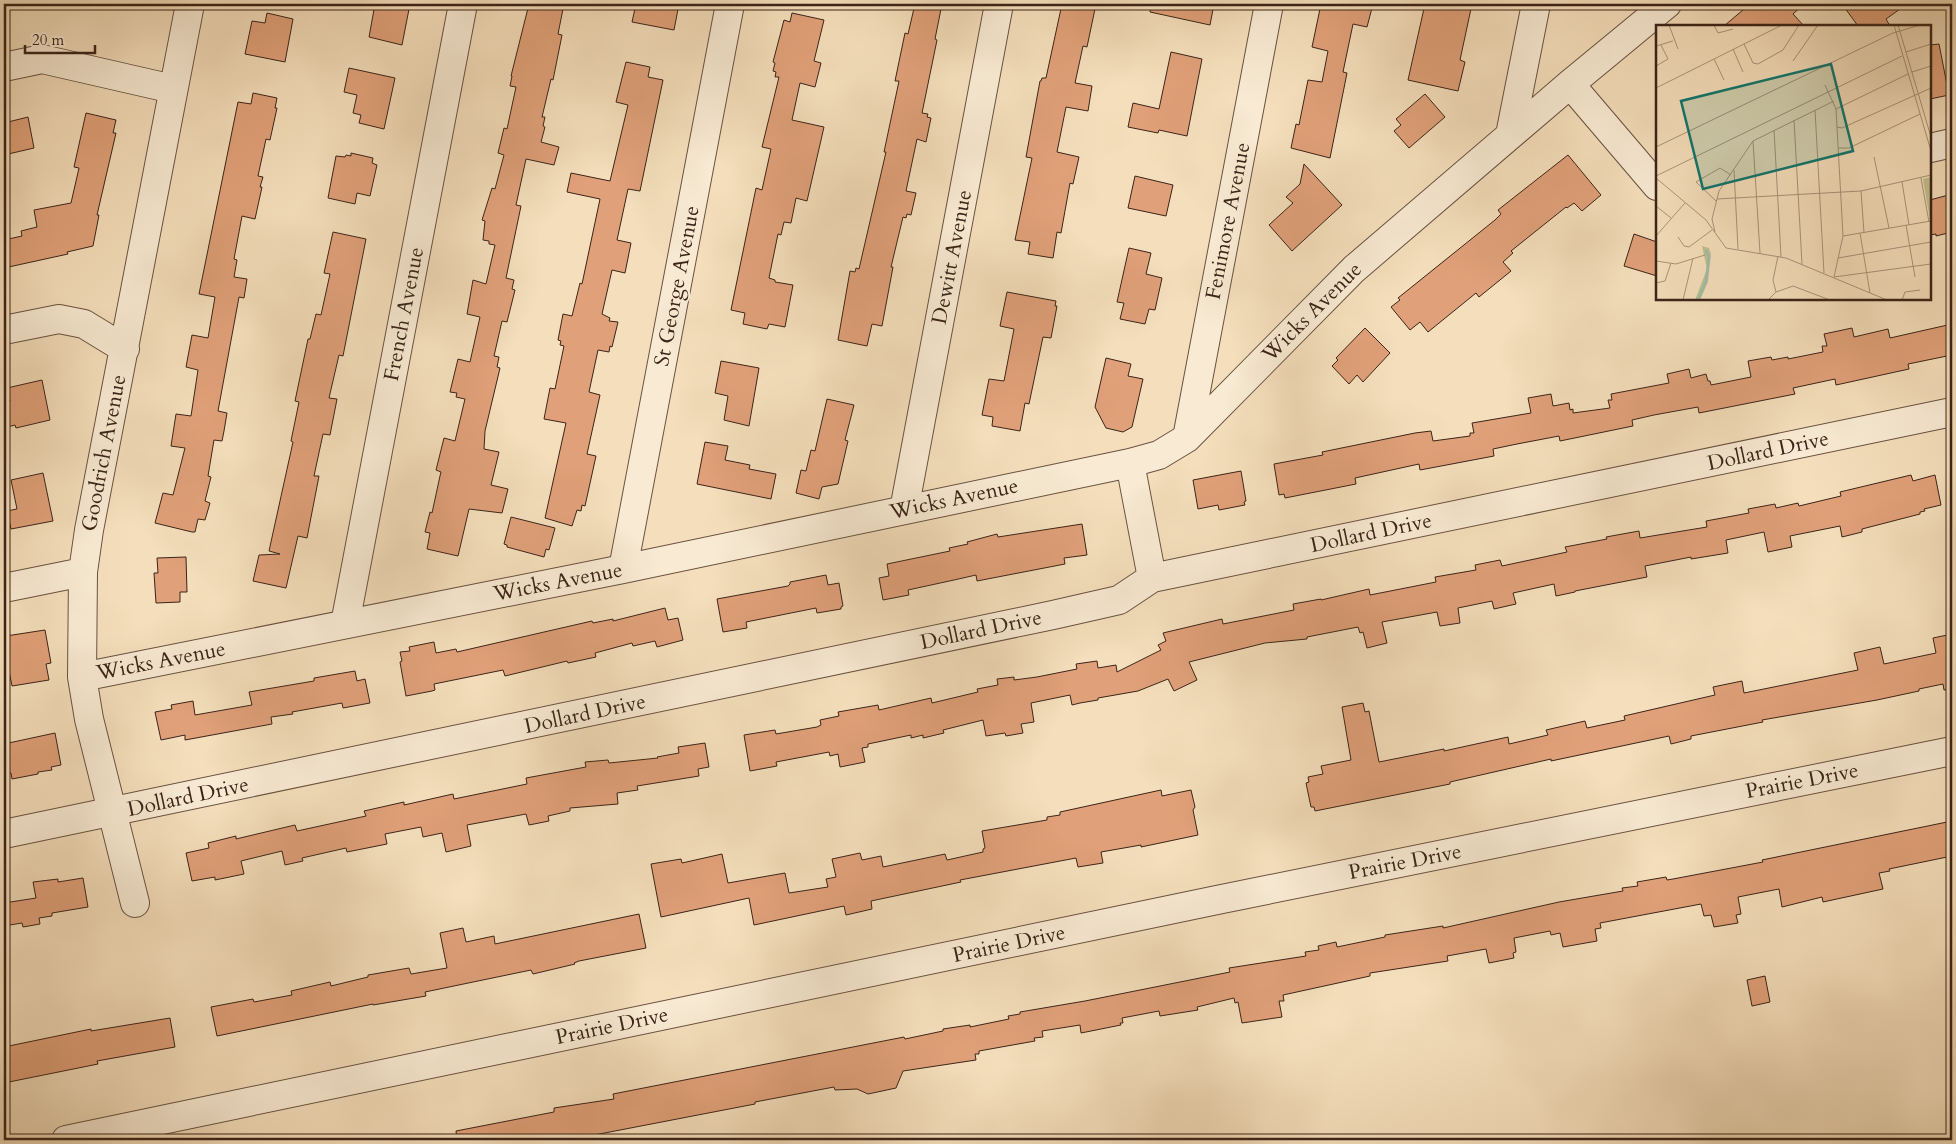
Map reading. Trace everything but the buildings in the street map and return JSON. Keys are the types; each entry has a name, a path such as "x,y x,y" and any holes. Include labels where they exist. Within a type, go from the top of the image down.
{"street":[{"name":"Goodrich Avenue","path":"135,903 89,719 82,677 83,572 89,530 190,4"},
{"name":"French Avenue","path":"345,624 463,4"},
{"name":"St George Avenue","path":"623,568 730,4"},
{"name":"Dewitt Avenue","path":"904,510 1000,4"},
{"name":"Fenimore Avenue","path":"1187,438 1269,4"},
{"path":"1510,135 1536,4"},
{"name":"Wicks Avenue","path":"82,677 623,568 1130,463 1159,455 1187,438 1354,269 1570,84 1667,4"},
{"path":"4,67 42,59 173,89"},
{"path":"1570,84 1656,185"},
{"path":"1931,148 1952,143"},
{"path":"4,330 59,319 84,324 125,349"},
{"name":"Dollard Drive","path":"4,834 112,813 1053,615 1119,600 1152,578 1952,412"},
{"path":"1130,463 1152,578"},
{"path":"4,588 83,572"},
{"name":"Prairie Drive","path":"66,1140 1207,902 1952,751"}]}
